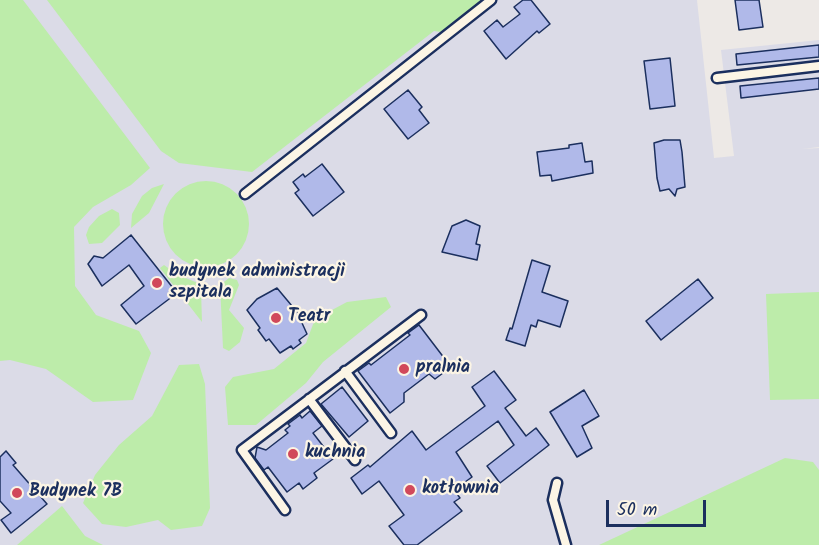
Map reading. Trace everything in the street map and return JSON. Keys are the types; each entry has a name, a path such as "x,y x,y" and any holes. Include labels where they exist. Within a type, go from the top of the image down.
{"lane":[{"path":"244,194 491,0"},
{"path":"717,78 819,66"},
{"path":"285,510 242,450 422,315"},
{"path":"345,371 392,433"},
{"path":"309,399 355,460"},
{"path":"557,483 553,500 566,545"}],"shaded area":[{"path":"0,0 697,0 714,158 734,156 721,50 819,40 819,147 802,149 819,148 819,545 0,545"}],"green space":[{"path":"0,0 23,0 150,168 131,185 93,207 74,227 75,286 96,315 139,331 151,353 133,400 93,402 46,369 10,360 0,361"},
{"path":"47,0 482,0 441,32 434,31 252,172 179,163 161,151"},
{"path":"206,181 222,185 236,194 245,208 249,224 245,240 236,254 222,263 206,267 190,263 176,254 167,240 163,224 167,208 176,194 190,185"},
{"path":"164,184 149,213 131,228 132,214 142,196 152,188"},
{"path":"112,209 119,213 120,225 102,243 89,244 86,235 89,227 99,216"},
{"path":"164,265 178,275 198,283 201,290 202,322 160,268"},
{"path":"229,278 237,280 239,285 229,310 244,328 240,342 229,351 223,348 220,285"},
{"path":"819,292 819,399 770,400 766,294"},
{"path":"386,297 391,307 323,362 306,383 256,425 228,425 225,387 233,377 274,369 306,343 315,319 347,302"},
{"path":"199,364 205,384 210,508 202,526 171,530 158,520 126,527 102,524 83,503 95,475 119,445 152,416 179,365"},
{"path":"785,458 813,462 819,470 819,545 599,545"},
{"path":"62,506 85,536 103,545 17,545"}],"building":[{"path":"523,0 531,0 550,24 539,33 537,31 506,59 484,31 497,20 503,27 520,14 514,7"},
{"path":"735,0 759,0 763,27 739,30"},
{"path":"819,45 819,57 737,65 736,54"},
{"path":"670,58 675,106 650,109 644,61"},
{"path":"819,78 819,89 741,98 740,86"},
{"path":"408,90 422,107 419,110 429,123 408,139 384,109"},
{"path":"664,140 680,140 685,187 677,189 675,196 669,189 660,191 657,178 654,143"},
{"path":"582,143 585,162 592,161 593,173 552,181 551,175 540,176 537,152 569,148 569,145"},
{"path":"322,164 344,192 313,216 295,193 299,190 293,182 303,174 305,177"},
{"path":"466,220 480,226 476,244 480,245 477,260 442,252 452,226"},
{"name":"budynek administracji szpitala","path":"131,235 177,293 136,324 121,305 144,286 129,265 102,286 88,264 94,256 103,258"},
{"path":"532,260 550,266 542,292 568,301 560,327 538,320 536,327 531,325 525,346 506,340 510,328 512,329"},
{"path":"698,279 713,298 661,340 646,321"},
{"name":"Teatr","path":"277,288 297,312 307,334 293,349 291,346 280,353 269,339 266,341 247,310 257,299"},
{"name":"pralnia","path":"419,325 451,367 435,379 429,374 404,393 404,402 390,413 358,371 369,363 371,365 410,335 408,333"},
{"path":"494,371 516,400 505,408 526,436 536,428 549,445 500,483 487,466 514,445 498,421 456,452 472,477 454,490 460,498 454,502 462,511 417,545 404,545 389,526 404,515 379,481 362,494 351,478 368,465 370,467 412,431 426,450 485,406 472,387"},
{"path":"342,387 368,421 349,437 321,404"},
{"path":"584,390 599,416 582,426 592,448 577,457 550,412"},
{"name":"kuchnia","path":"310,411 322,426 313,433 333,459 314,473 317,478 303,489 299,483 287,492 268,467 264,470 255,458 257,447 266,450 288,433 285,430 290,426 288,424 300,415 302,418"},
{"name":"Budynek 7B","path":"6,451 16,463 13,465 47,504 11,533 1,520 11,513 0,501 0,457"}],"place":[{"name":"budynek administracji szpitala","path":"157,283"},
{"name":"Teatr","path":"276,318"},
{"name":"pralnia","path":"404,369"},
{"name":"kuchnia","path":"293,454"},
{"name":"kotłownia","path":"410,490"},
{"name":"Budynek 7B","path":"17,493"}]}
